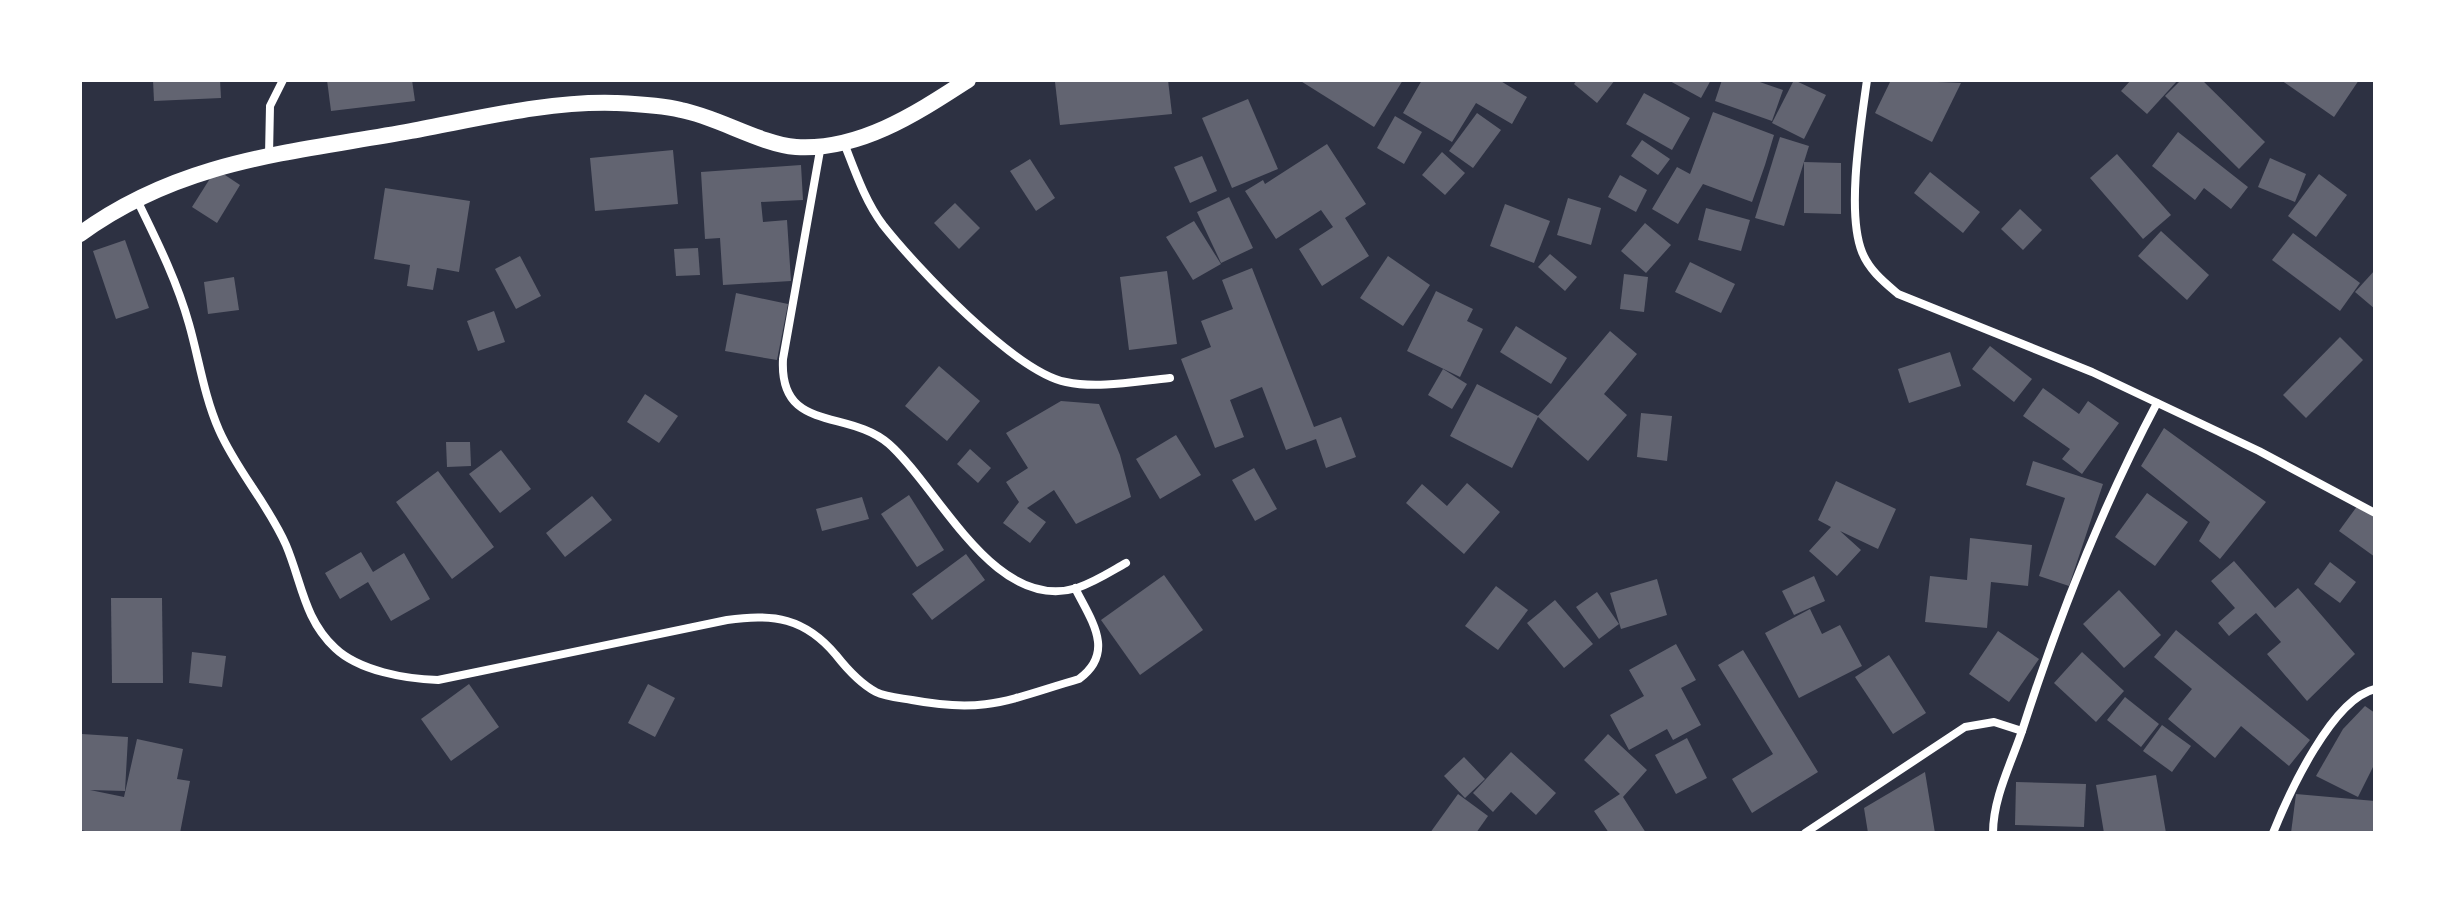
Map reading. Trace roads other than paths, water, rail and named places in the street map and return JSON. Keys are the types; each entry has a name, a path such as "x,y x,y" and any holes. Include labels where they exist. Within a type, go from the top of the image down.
{"main road":[{"path":"80,234 159,187 199,171 269,155 510,113 613,103 681,110 795,147 844,143 925,108 968,80"}],"street":[{"path":"269,155 270,106 283,80"},
{"path":"1867,80 1856,228 1862,254 1877,276 1898,294 2031,346 2157,403 2259,451 2375,513"},
{"path":"844,143 859,184 882,224 954,301 1033,370 1067,383 1170,378"},
{"path":"821,145 783,359 786,393 796,406 811,415 871,432 888,443 953,521 1008,576 1053,590 1075,588 1126,563"},
{"path":"137,200 165,256 219,429 243,474 268,508 287,548 314,626 338,651 371,666 409,679 438,680 727,620 757,616 784,617 808,627 849,672 877,693 938,704 987,706 1079,679 1090,671 1097,661 1099,635 1075,588"},
{"path":"1993,833 1998,801 2044,661 2118,475 2157,403"},
{"path":"2273,833 2301,773 2344,709 2359,693 2375,689"},
{"path":"1805,833 1965,727 1994,722 2022,731"}]}
